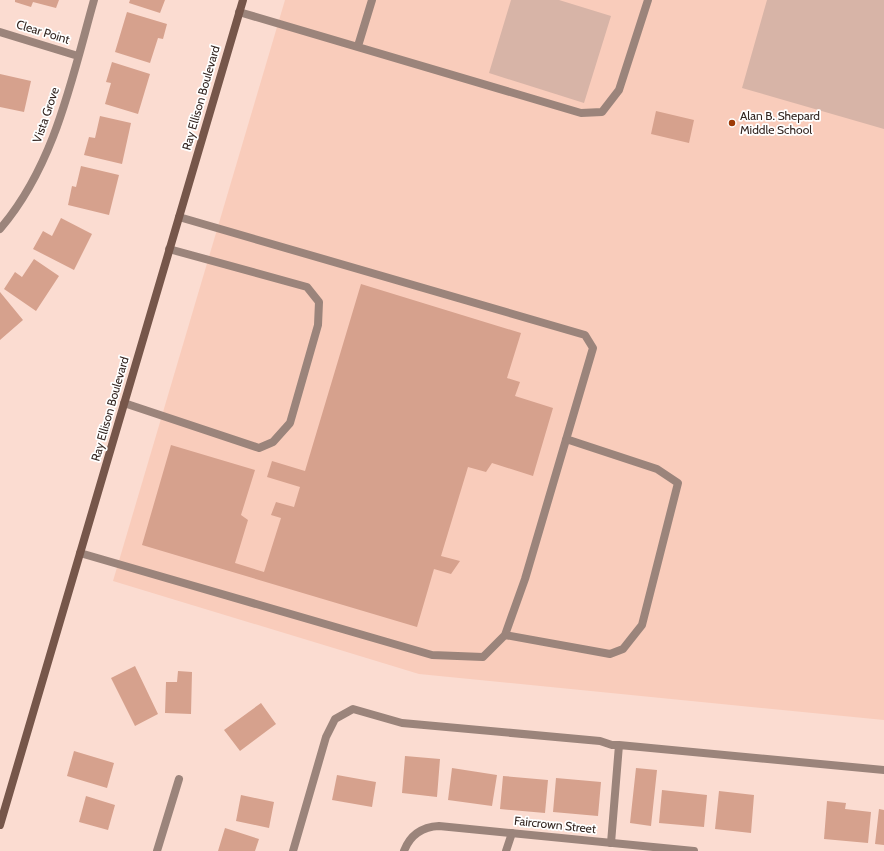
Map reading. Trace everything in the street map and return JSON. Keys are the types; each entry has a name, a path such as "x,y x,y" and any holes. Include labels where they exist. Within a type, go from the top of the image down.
{"main road":[{"name":"Ray Ellison Boulevard","path":"0,824 243,0"}],"street":[{"name":"Vista Grove","path":"0,229 10,218 37,172 57,129 94,0"},
{"path":"358,46 372,0"},
{"path":"239,12 581,113 602,112 619,90 648,0"},
{"name":"Clear Point","path":"0,32 78,56"},
{"path":"80,553 432,655 483,658 505,635 525,578 593,348 584,335 179,217"},
{"path":"124,403 259,448 273,442 290,423 318,325 319,302 307,287 169,249"},
{"path":"505,635 610,654 623,649 642,625 678,483 657,469 566,439"},
{"path":"293,851 326,737 335,719 352,709 402,723 600,741 612,745 884,770"},
{"path":"611,843 619,745"},
{"path":"157,851 178,779"},
{"name":"Faircrown Street","path":"404,851 407,844 416,833 430,827 439,826 611,843 620,848 694,851"},
{"path":"506,851 512,833"}],"shaded area":[{"path":"285,0 884,0 884,720 419,674 113,581"},
{"path":"511,0 559,0 611,16 584,103 489,73"},
{"path":"767,0 884,0 884,129 742,88"}],"building":[{"path":"15,0 59,0 56,8 33,2 31,7 15,2"},
{"path":"130,0 165,0 160,13 129,3"},
{"path":"127,12 167,24 163,39 158,38 150,63 115,52"},
{"path":"112,62 150,74 138,114 105,104 111,83 106,82"},
{"path":"0,74 31,81 24,112 0,107"},
{"path":"656,111 694,120 689,143 651,134"},
{"path":"100,116 131,123 122,164 84,155 89,137 95,138"},
{"path":"81,166 119,175 109,215 68,205 72,186 76,187"},
{"path":"61,218 92,234 74,270 33,249 43,231 52,236"},
{"path":"34,259 59,276 36,311 4,289 15,272 22,277"},
{"path":"361,284 521,333 507,378 520,382 515,396 553,408 533,476 492,463 486,472 468,467 441,556 460,561 451,574 434,569 417,627 142,545 171,445 255,470 241,515 248,520 235,563 264,572 281,518 271,515 276,502 294,507 300,487 267,477 272,461 305,471"},
{"path":"0,292 23,320 0,340"},
{"path":"135,666 158,714 135,726 111,678"},
{"path":"178,671 192,672 191,714 165,713 166,682 177,682"},
{"path":"261,703 276,724 240,751 224,730"},
{"path":"74,751 114,763 107,788 67,776"},
{"path":"405,756 440,759 437,797 402,793"},
{"path":"452,768 497,775 492,806 448,800"},
{"path":"636,768 657,770 651,826 630,823"},
{"path":"337,775 376,782 372,807 332,800"},
{"path":"503,776 548,780 545,813 500,809"},
{"path":"556,778 601,782 598,816 553,812"},
{"path":"662,790 707,795 704,827 659,823"},
{"path":"719,791 754,795 751,833 715,829"},
{"path":"241,795 274,802 269,828 236,821"},
{"path":"86,796 115,805 108,830 79,822"},
{"path":"827,801 846,803 845,809 871,812 868,843 824,839"},
{"path":"879,809 884,810 884,845 875,844"},
{"path":"225,828 259,839 255,851 218,851"}],"place":[{"name":"Alan B. Shepard Middle School","path":"732,123"}]}
